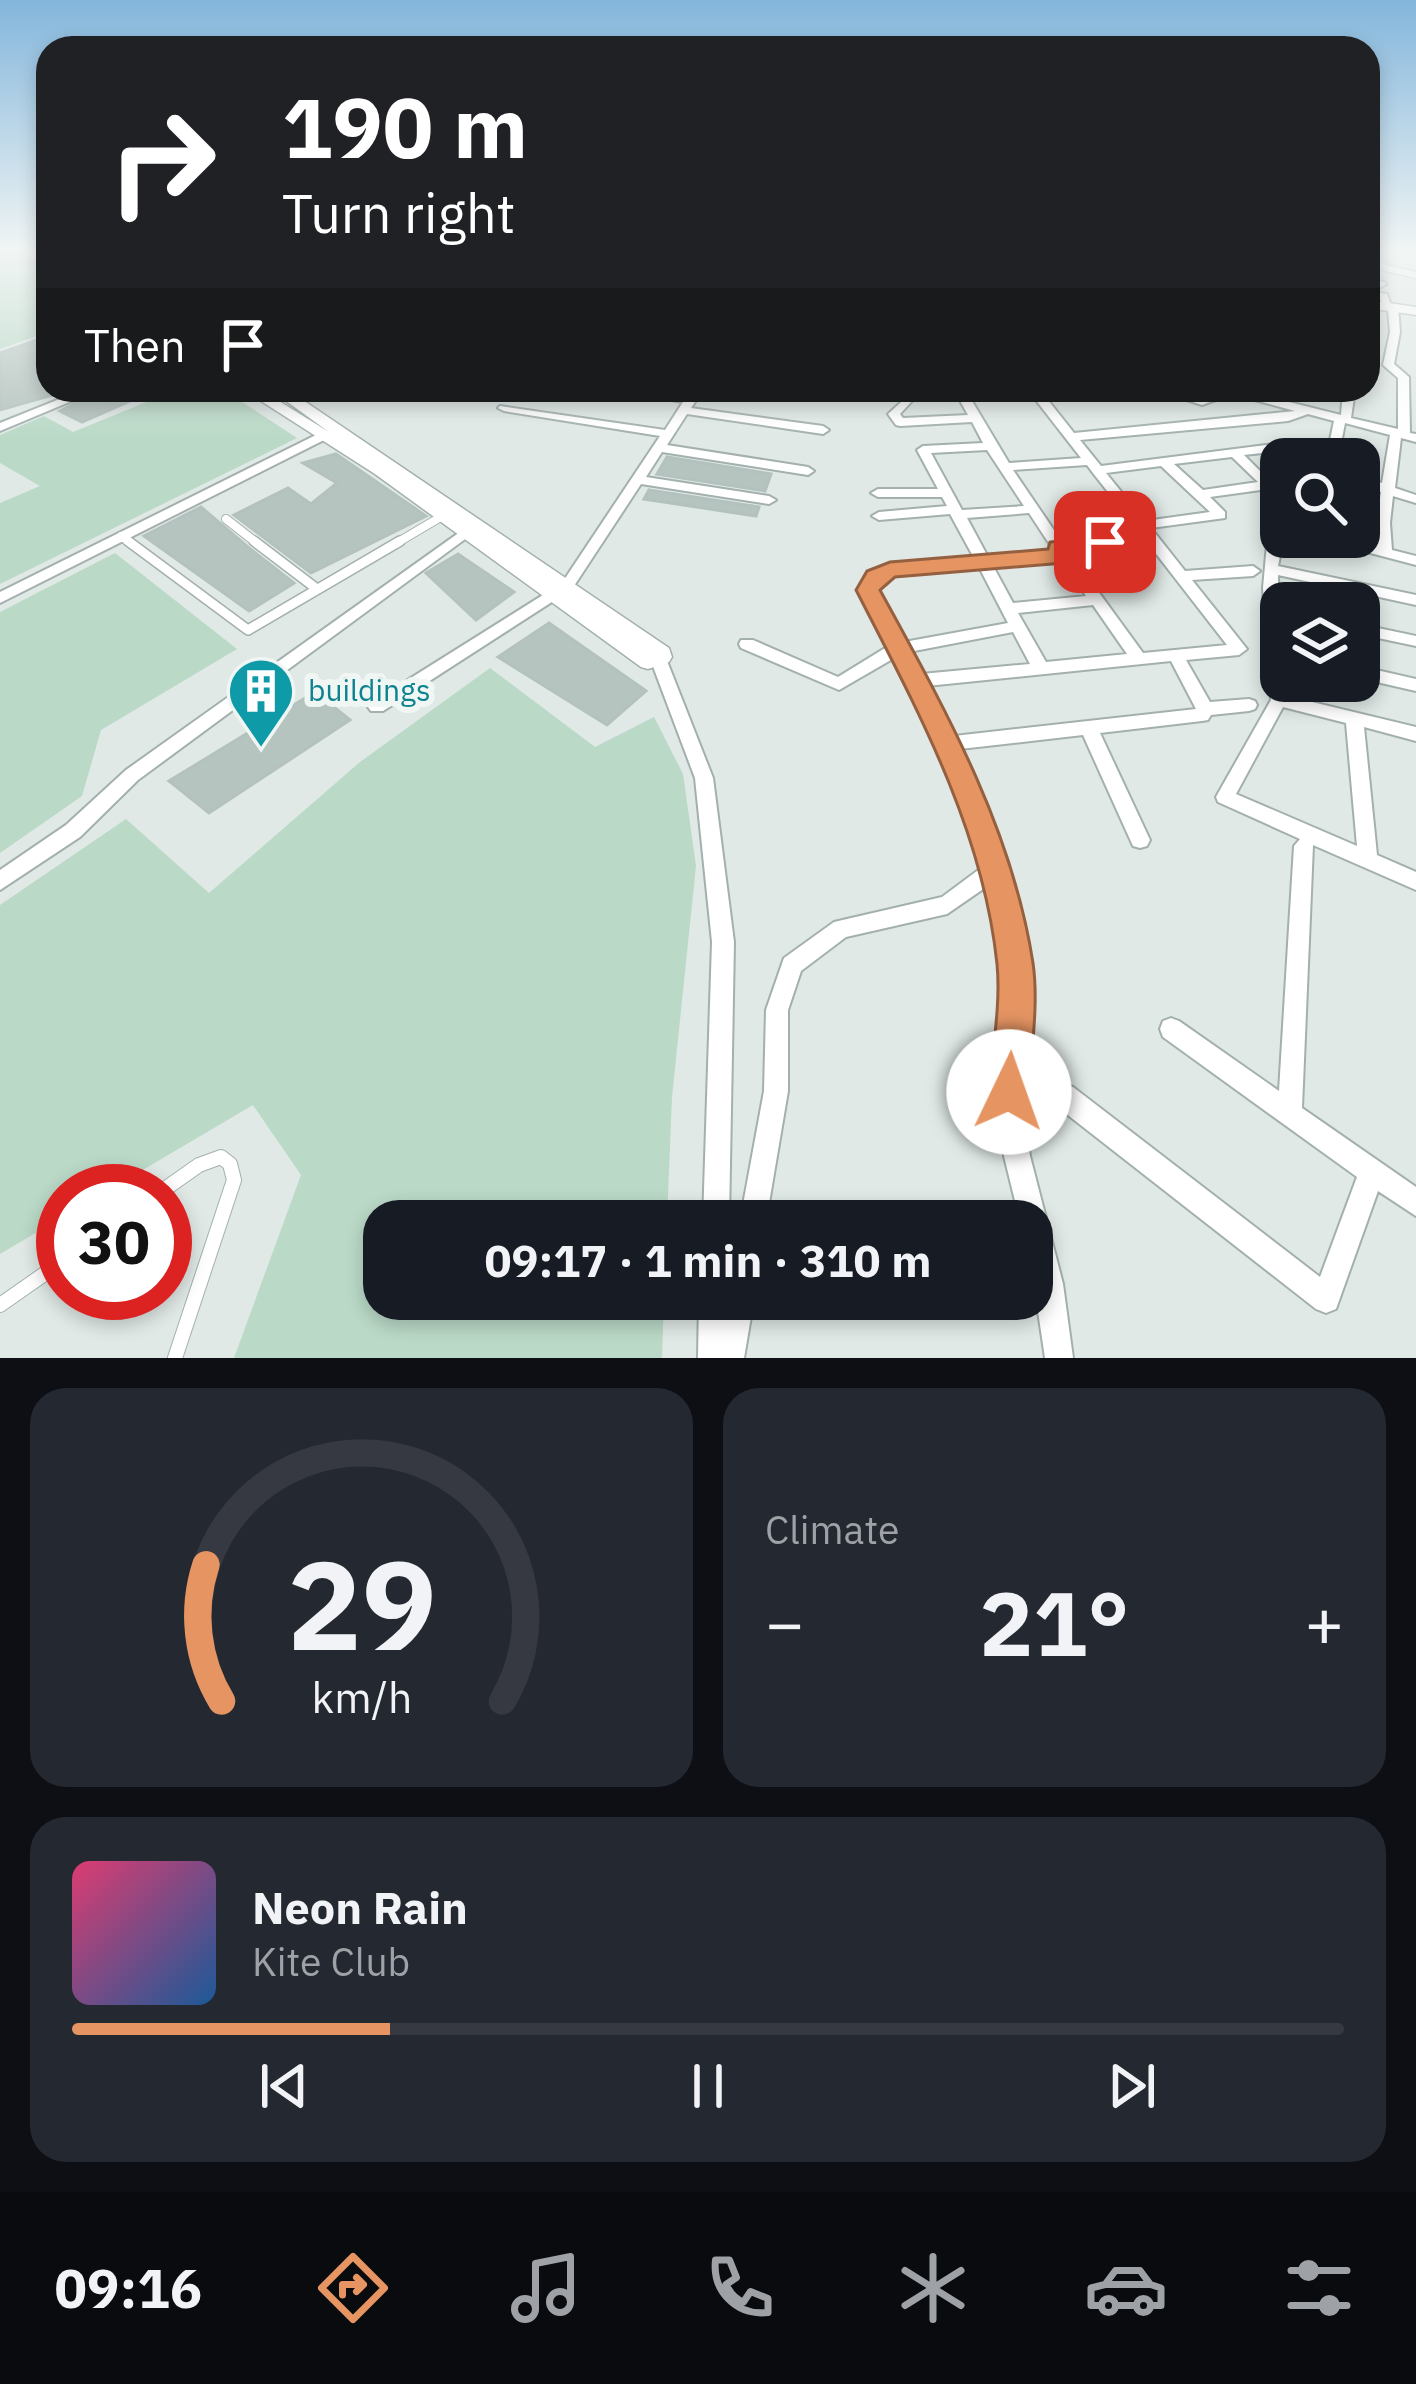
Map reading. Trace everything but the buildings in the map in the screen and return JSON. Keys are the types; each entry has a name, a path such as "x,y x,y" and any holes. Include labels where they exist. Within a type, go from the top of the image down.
{"street":[{"path":"1385,554 1388,489 1405,435 1404,377 1388,365 1396,332 1391,312"},
{"path":"1396,332 1416,335"},
{"path":"0,423 48,402"},
{"path":"0,423 59,402"},
{"path":"270,402 414,487 467,532 562,591"},
{"path":"295,402 562,591 648,662 659,661 704,778 724,942 717,1200"},
{"path":"377,707 562,591 641,480 689,402"},
{"path":"699,402 823,430"},
{"path":"904,402 894,414 900,422 977,418"},
{"path":"967,402 1061,551 1139,658"},
{"path":"915,681 1239,649 1043,402"},
{"path":"1285,402 1405,435"},
{"path":"1338,438 1347,402"},
{"path":"504,408 808,471"},
{"path":"1070,437 1288,417 1306,411"},
{"path":"0,598 324,435"},
{"path":"991,446 922,450 1040,667"},
{"path":"1200,494 1268,485 1241,452"},
{"path":"1005,467 1165,462 1260,452"},
{"path":"1059,1358 1049,1284 1017,1156 1009,1092 1016,968 996,868 949,743 868,590 875,577 890,570 1061,551 1220,515 1165,462"},
{"path":"641,480 769,500"},
{"path":"1380,487 1416,500"},
{"path":"878,493 944,493"},
{"path":"879,516 1033,509"},
{"path":"0,881 73,831 132,775 467,532"},
{"path":"1380,553 1416,561"},
{"path":"1274,582 1275,558"},
{"path":"1273,569 1416,600"},
{"path":"1185,577 1253,571"},
{"path":"1007,609 1097,600"},
{"path":"747,644 834,684 896,649 1019,626"},
{"path":"1380,633 1416,641"},
{"path":"1176,656 1205,709"},
{"path":"1380,677 1416,685"},
{"path":"1279,702 1226,797 1416,880"},
{"path":"1288,702 1416,734"},
{"path":"1205,709 1249,706"},
{"path":"949,743 1202,715 1205,709"},
{"path":"1354,719 1368,860"},
{"path":"1089,728 1140,840"},
{"path":"1290,1114 1304,846"},
{"path":"757,1200 776,1091 777,1010 792,964 841,929 947,905 996,868"},
{"path":"1171,1029 1416,1203"},
{"path":"1064,1096 1326,1299 1372,1172"},
{"path":"712,1358 713,1320"},
{"path":"730,1358 736,1320"}],"lane":[{"path":"121,536 248,630 444,515"},
{"path":"226,519 317,590"},
{"path":"192,1170 221,1157 230,1163 234,1180 192,1307"},
{"path":"0,1305 36,1280"},
{"path":"175,1358 188,1320"}],"green space":[{"path":"0,312 36,312 36,336 0,349"},
{"path":"147,402 242,402 297,438 0,584 0,503 40,486 0,463 0,435 44,416 73,432"},
{"path":"115,553 237,649 101,730 82,796 0,853 0,612"},
{"path":"490,668 595,747 654,717 683,774 696,866 672,1097 668,1200 363,1200 363,1320 663,1320 662,1358 234,1358 301,1175 253,1105 153,1164 36,1164 36,1233 0,1254 0,905 126,819 209,893 360,762"}],"place":[{"name":"buildings","path":"261,750"}],"route":[{"path":"1009,1092 1016,968 996,868 949,743 868,590 875,577 890,570 1064,555 1058,547 1105,542"}]}
